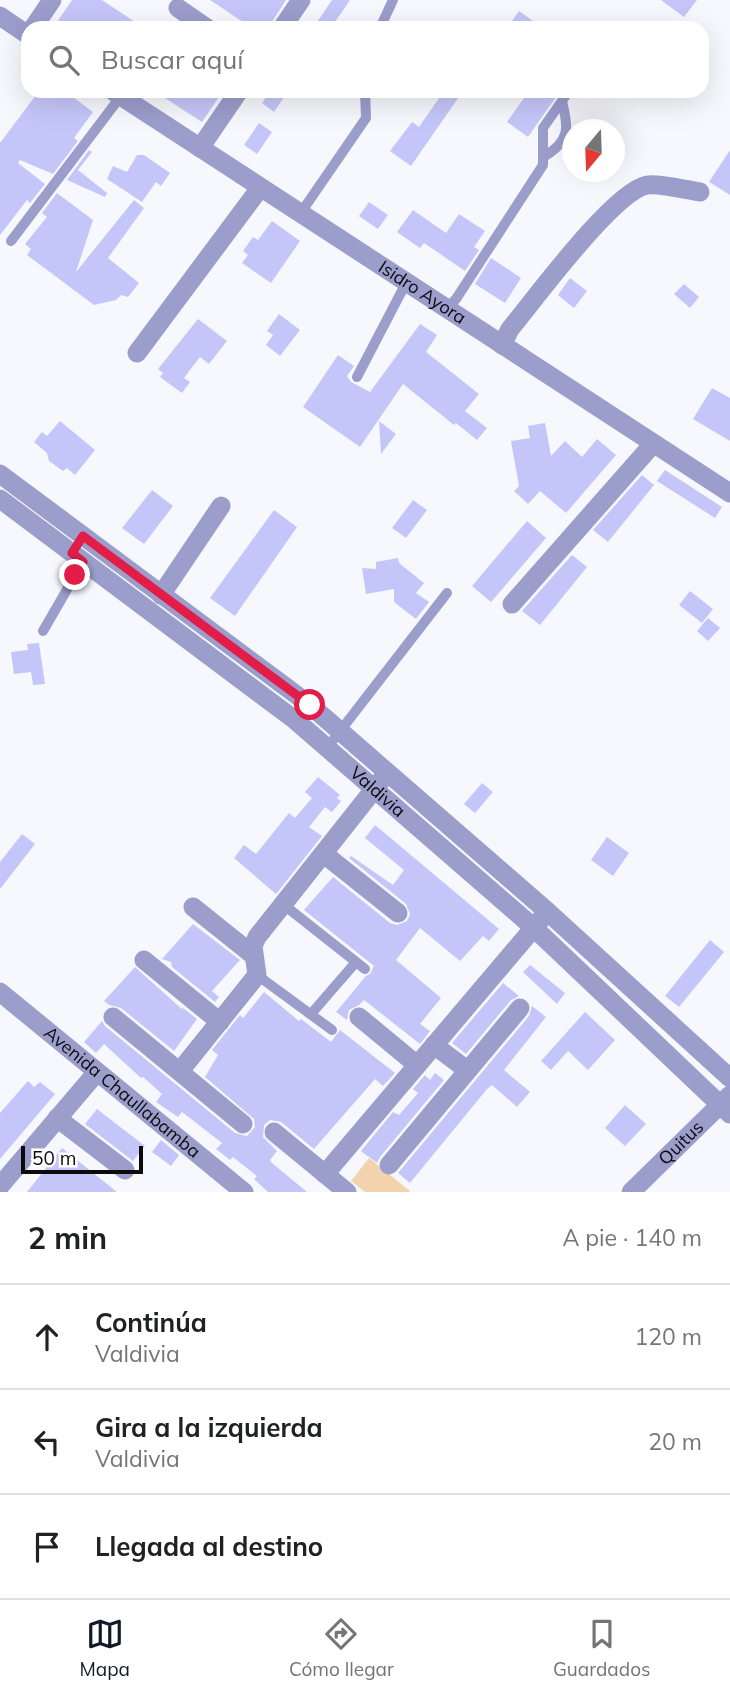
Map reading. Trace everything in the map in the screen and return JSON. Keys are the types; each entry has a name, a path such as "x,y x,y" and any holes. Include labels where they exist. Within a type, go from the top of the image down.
{"street":[{"path":"38,21 52,0"},
{"path":"287,21 301,0"},
{"path":"169,4 196,21"},
{"path":"0,16 21,30"},
{"name":"Isidro Ayora","path":"125,98 730,494"},
{"path":"200,148 234,98"},
{"path":"502,345 510,330 606,213 627,194 647,185 701,192"},
{"path":"137,353 260,188"},
{"path":"512,604 653,443"},
{"name":"Valdivia","path":"0,474 310,705 548,912 730,1078"},
{"name":"Valdivia","path":"0,499 295,720 533,927 727,1105"},
{"path":"162,595 221,506"},
{"path":"78,557 83,536"},
{"path":"180,1071 257,975 253,946 257,937 388,772"},
{"path":"324,854 398,913"},
{"path":"193,907 253,955"},
{"path":"325,1174 548,912"},
{"path":"144,960 219,1022"},
{"name":"Avenida Chaullabamba","path":"0,992 244,1192"},
{"path":"389,1165 520,1008"},
{"path":"113,1017 243,1124"},
{"path":"359,1017 417,1065"},
{"path":"649,1036 664,1020"},
{"path":"434,1045 467,1070"},
{"path":"8,1192 0,1186 97,1072"},
{"name":"Quitus","path":"631,1192 727,1105"},
{"path":"57,1118 125,1170"},
{"path":"274,1132 347,1192"}],"lane":[{"path":"383,21 393,0"},
{"path":"11,241 113,98"},
{"path":"300,214 366,118 365,98"},
{"path":"446,309 456,299 543,164 543,128 564,98"},
{"path":"545,156 555,149 567,129 562,101"},
{"path":"357,377 406,283"},
{"path":"43,631 78,557"},
{"path":"327,748 447,593"},
{"path":"284,905 365,969"},
{"path":"311,1014 356,962"},
{"path":"257,975 332,1030"}],"shaded area":[{"path":"369,1158 410,1191 365,1192 351,1181"}],"building":[{"path":"72,0 102,0 134,21 58,21"},
{"path":"210,0 286,0 272,21 242,21"},
{"path":"332,0 350,0 336,21 318,21"},
{"path":"661,0 697,0 684,17"},
{"path":"519,11 533,21 512,21"},
{"path":"34,98 74,98 93,112 74,138 78,141 53,174 20,160 18,163 45,184 30,203 27,200 0,235 0,143"},
{"path":"165,98 218,98 202,122"},
{"path":"265,98 283,98 274,112 262,103"},
{"path":"439,98 458,98 411,166 390,151 412,122 419,127"},
{"path":"524,98 555,98 528,137 507,122"},
{"path":"259,123 272,132 257,154 244,145"},
{"path":"89,150 92,152 78,170 107,193 105,197 67,180"},
{"path":"730,150 730,195 709,182"},
{"path":"137,155 144,155 170,173 161,186 156,182 142,202 107,179 113,166 127,172"},
{"path":"57,193 93,220 76,272 134,200 144,208 108,258 139,283 128,297 121,295 116,300 94,305 27,255 31,249 25,244 47,217 42,213"},
{"path":"369,202 388,215 378,229 359,216"},
{"path":"413,210 446,233 459,214 485,231 474,247 479,250 465,271 424,243 420,248 397,232"},
{"path":"272,221 300,241 271,283 242,263 248,255 243,251 253,237 258,240"},
{"path":"491,258 521,278 505,303 475,284"},
{"path":"570,278 587,291 574,308 558,295"},
{"path":"684,284 699,297 690,308 674,294"},
{"path":"279,314 300,330 280,356 266,345 273,335 267,331"},
{"path":"198,319 227,341 209,364 200,357 184,378 190,382 182,393 160,377 163,373 158,369"},
{"path":"420,324 437,335 426,352 479,394 465,411 487,428 477,440 403,384 360,447 303,407 338,355 354,366 347,376 351,382 370,392"},
{"path":"712,388 730,398 730,441 693,419"},
{"path":"60,421 95,450 75,475 67,468 63,471 49,461 47,453 34,442 42,432 47,436"},
{"path":"379,421 396,434 381,454"},
{"path":"545,423 551,456 565,441 582,457 597,439 616,455 566,513 540,491 528,504 514,491 519,486 511,441 530,438 528,426"},
{"path":"665,470 722,507 715,518 657,481"},
{"path":"642,475 654,485 608,542 593,530"},
{"path":"152,490 173,506 144,544 122,528"},
{"path":"413,500 427,510 406,538 392,528"},
{"path":"274,510 297,527 235,616 210,598"},
{"path":"527,521 546,538 491,602 472,586"},
{"path":"572,555 587,567 540,625 522,611"},
{"path":"398,558 399,563 424,583 416,593 429,602 416,619 394,602 394,589 366,594 362,568 376,569 376,562"},
{"path":"690,591 713,609 702,623 679,605"},
{"path":"708,618 720,628 708,641 697,631"},
{"path":"39,643 45,684 33,685 31,672 14,674 11,652 28,650 27,644"},
{"path":"318,777 340,795 337,798 341,801 332,812 325,807 309,827 322,836 276,894 234,858 244,845 256,854 289,813 295,818 312,798 305,792"},
{"path":"482,783 493,792 475,813 464,804"},
{"path":"375,825 499,929 489,941 483,936 460,961 420,928 396,960 441,998 420,1024 430,1031 420,1044 364,1000 349,1010 347,1020 336,1012 374,966 304,910 333,877 390,923 397,925 407,921 410,914 406,904 349,858 351,856 393,885 404,870 365,838"},
{"path":"22,834 35,844 0,889 0,862"},
{"path":"607,837 629,853 613,876 591,860"},
{"path":"193,924 240,960 212,991 219,997 215,1002 172,967 171,962 162,959"},
{"path":"710,940 724,952 679,1007 665,996"},
{"path":"530,965 565,993 557,1004 523,972"},
{"path":"135,967 183,1010 182,1007 197,1019 174,1051 121,1008 104,1001"},
{"path":"503,983 519,996 511,1000 466,1054 452,1043"},
{"path":"264,992 299,1021 301,1019 331,1042 340,1030 395,1073 383,1086 375,1079 314,1149 281,1122 270,1120 264,1125 263,1137 277,1151 270,1160 307,1192 268,1192 254,1179 257,1176 233,1157 230,1160 216,1149 222,1143 182,1112 178,1117 156,1102 162,1094 104,1044 96,1053 84,1042 102,1021 235,1133 247,1136 255,1127 254,1119 205,1077 218,1055 212,1050 240,1015 243,1018"},
{"path":"532,1006 546,1017 504,1070 530,1092 517,1107 492,1085 410,1183 398,1173 529,1016"},
{"path":"585,1012 615,1040 588,1070 568,1051 551,1070 541,1061"},
{"path":"435,1073 444,1080 377,1163 361,1151 393,1112 399,1115 418,1093 413,1089 425,1075 430,1080"},
{"path":"28,1081 34,1087 40,1082 55,1094 0,1159 0,1113"},
{"path":"625,1105 646,1124 625,1146 605,1128"},
{"path":"97,1109 145,1146 133,1161 85,1124"},
{"path":"161,1140 179,1155 171,1166 152,1152"},
{"path":"62,1148 117,1192 27,1192"}],"route":[{"path":"75,575 83,562 72,553 83,536 310,705"}]}
